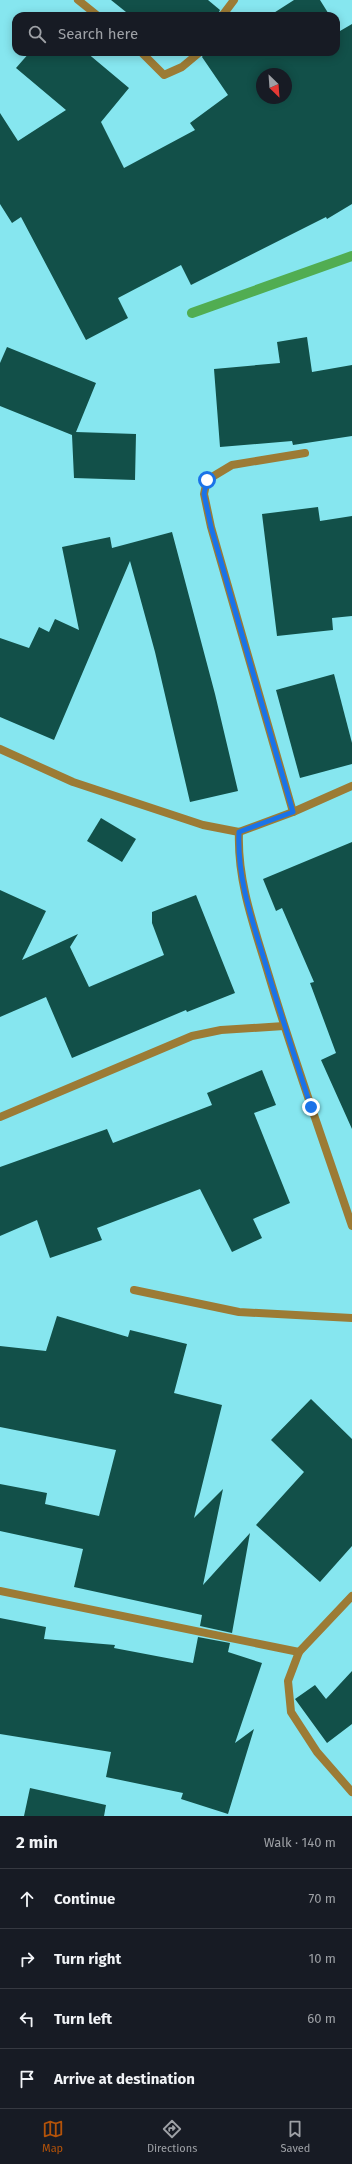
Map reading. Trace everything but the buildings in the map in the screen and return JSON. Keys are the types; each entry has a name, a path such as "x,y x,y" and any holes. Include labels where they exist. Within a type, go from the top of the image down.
{"street":[{"path":"78,0 93,12"},
{"path":"225,12 234,0"},
{"path":"145,56 164,75 182,67 195,56"},
{"path":"293,812 211,527 204,494 207,480 232,465 305,453"},
{"path":"0,749 88,787 203,825 239,832 293,812 352,786"},
{"path":"239,832 238,856 244,893 284,1026 352,1226"},
{"path":"0,1117 192,1036 221,1030 284,1026"},
{"path":"134,1290 240,1312 352,1318"},
{"path":"0,1591 299,1652"},
{"path":"352,1596 299,1652 288,1681 291,1712 317,1752 352,1792"}],"waterway":[{"path":"192,313 352,256"}],"route":[{"path":"207,480 204,494 211,527 293,812 239,832 238,856 244,893 284,1026 311,1107"}]}
